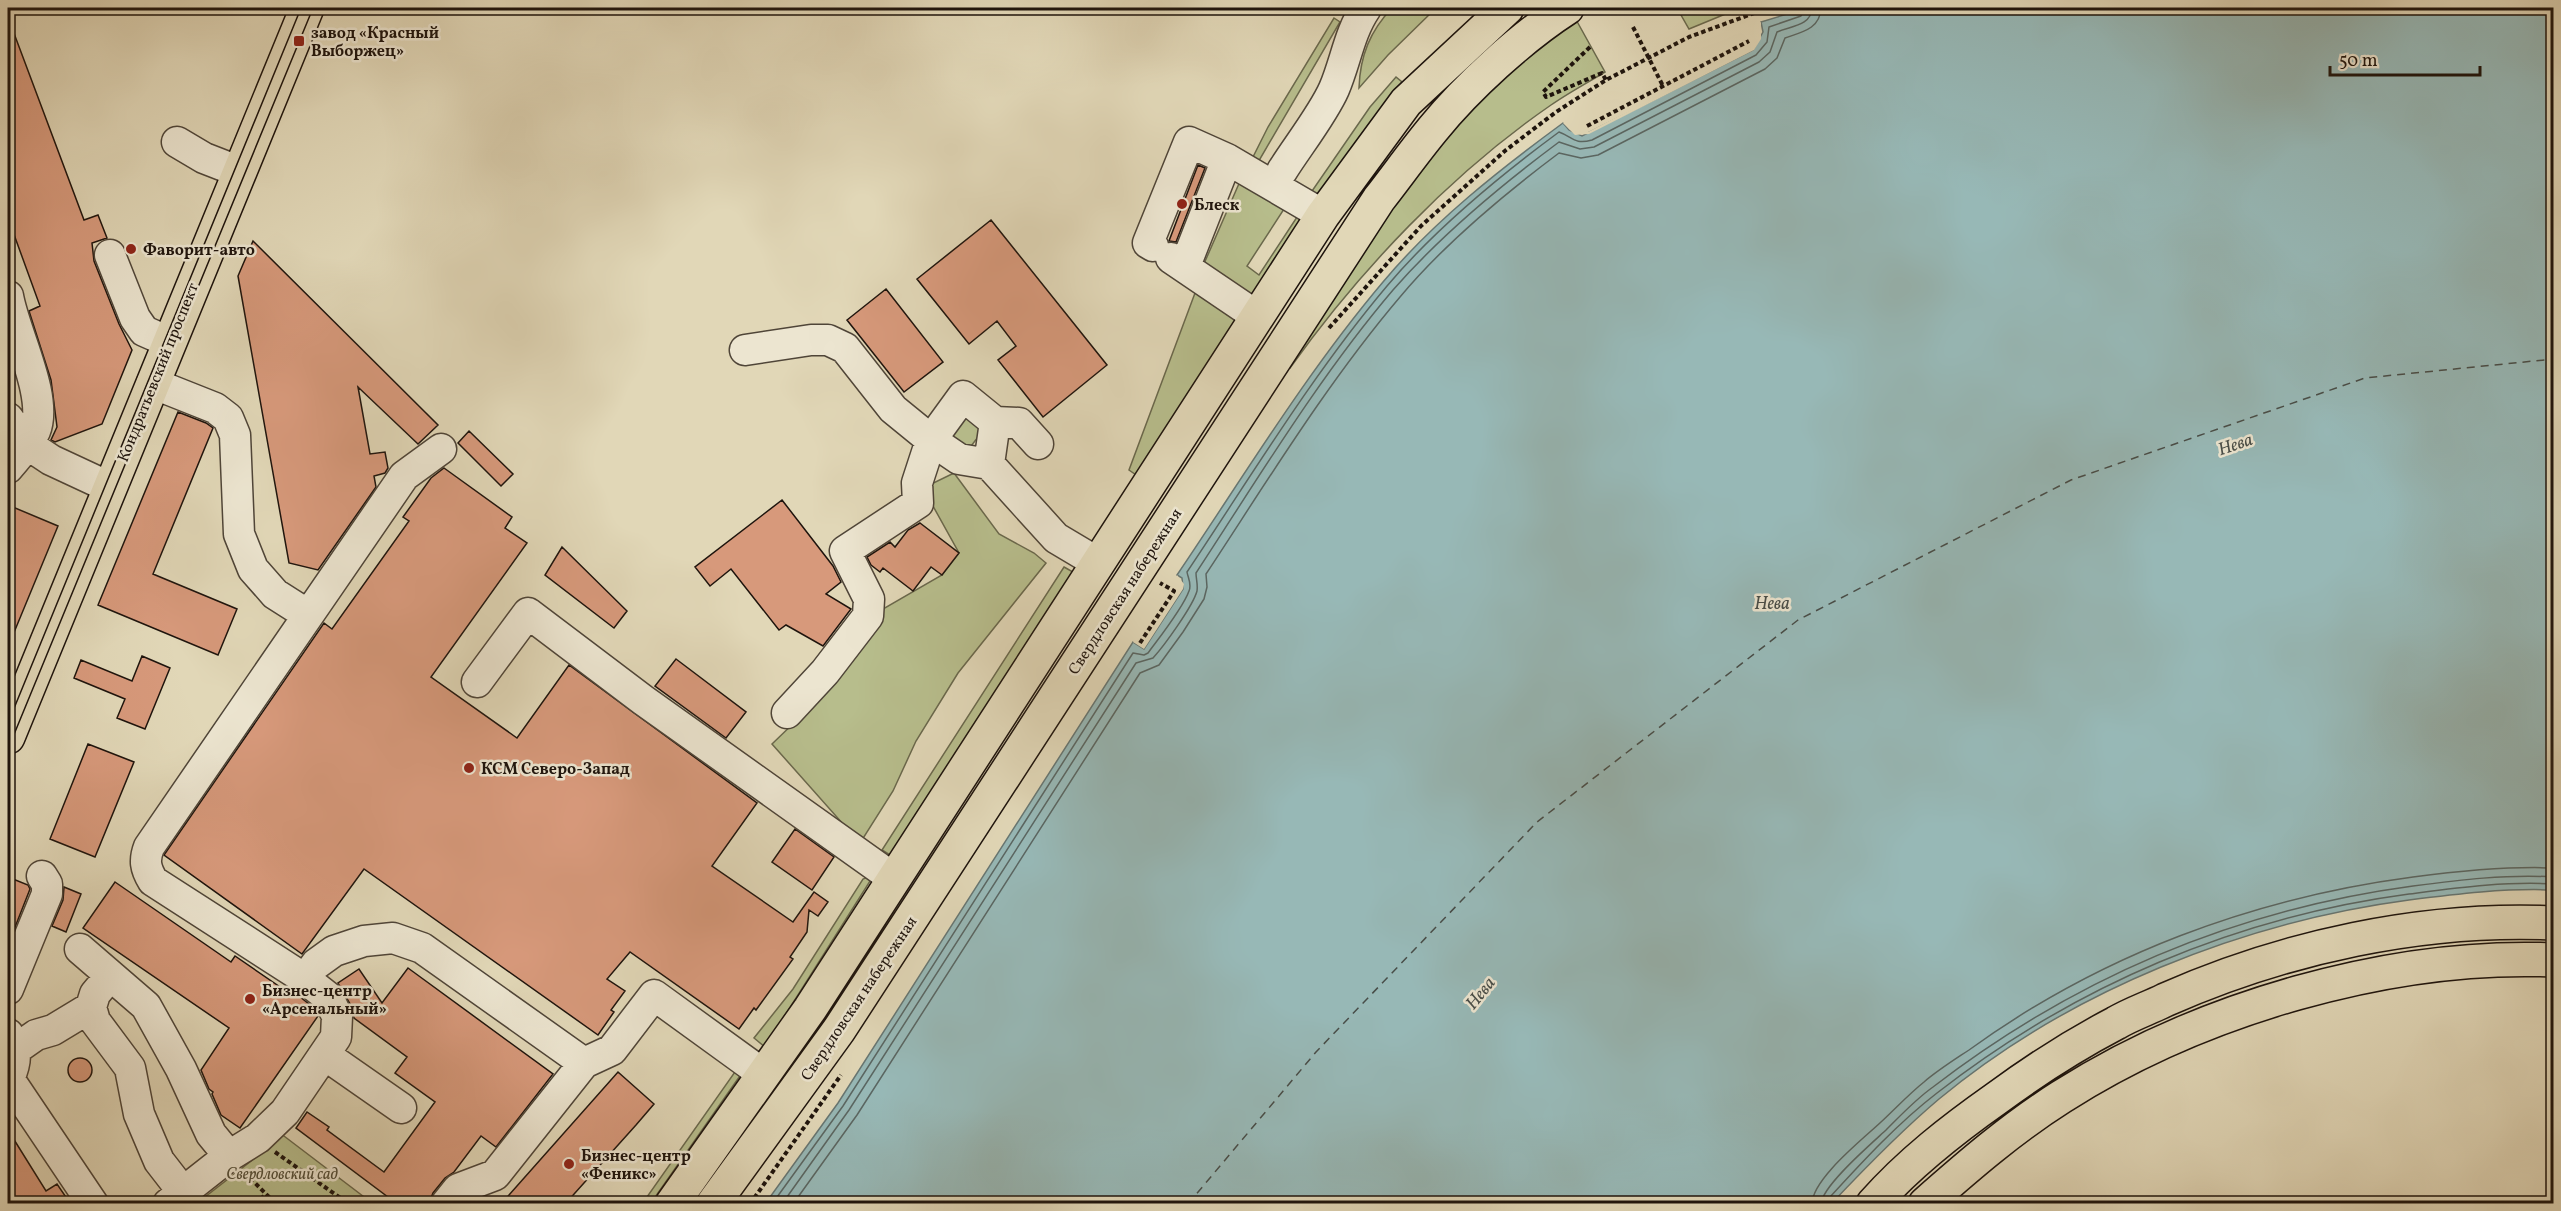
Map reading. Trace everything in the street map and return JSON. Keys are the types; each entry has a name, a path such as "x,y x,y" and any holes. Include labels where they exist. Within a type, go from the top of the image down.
{"main road":[{"name":"Кондратьевский проспект","path":"8,736 307,8"},
{"name":"Свердловская набережная","path":"672,1203 810,1009 1323,215 1406,102 1507,8"},
{"name":"Свердловская набережная","path":"713,1203 839,1030 1379,199 1434,127 1473,88 1543,26 1567,8"},
{"path":"1873,1203 1889,1186 1959,1125 2038,1068 2117,1022 2206,982 2289,955 2370,936 2445,926 2553,923"},
{"path":"1925,1203 1986,1151 2060,1097 2136,1054 2219,1018 2300,992 2376,975 2450,964 2553,960"}],"lane":[{"path":"1282,171 1334,89 1353,30 1366,8"},
{"path":"177,142 204,158 240,172"},
{"path":"1258,317 1148,243 1189,142 1227,159 1323,215"},
{"path":"1170,257 1227,159"},
{"path":"110,255 135,318 144,331 169,342"},
{"path":"8,301 38,398 39,416 35,431 8,468"},
{"path":"745,350 811,340 828,340 845,348 893,409 958,459 989,464 1056,538 1098,563"},
{"path":"152,383 215,408 228,418 235,435 239,534 253,569 275,594 308,615"},
{"path":"787,713 825,672 868,616 869,599 845,551 918,503 917,483 931,440 963,396 995,422 1019,423 1038,444"},
{"path":"8,418 27,444 51,460 109,487"},
{"path":"989,464 995,422"},
{"path":"110,976 94,994 91,1007 95,1021 130,1068 139,1114 175,1198 229,1156 258,1138 285,1112 336,1037 337,1016 328,997 305,979 153,881 147,870 145,858 149,847 404,476 441,449"},
{"path":"477,682 528,613 643,700 893,878"},
{"path":"8,989 47,894 47,884 42,876"},
{"path":"305,979 316,964 334,951 364,941 393,938 422,948 584,1063"},
{"path":"80,949 146,1006 181,1069 211,1134 229,1156"},
{"path":"446,1203 458,1189 495,1175 584,1063 612,1050 654,995 764,1074"},
{"path":"91,1007 53,1030 12,1041 16,1064 8,1080 93,1203"},
{"path":"325,1055 401,1108"}],"path":[{"path":"1324,335 1377,272 1421,226 1506,150 1556,112 1606,80 1689,37 1768,8"},
{"path":"1633,27 1663,86"},
{"path":"1587,126 1749,41"},
{"path":"1590,47 1544,93 1546,97 1602,73 1606,80"},
{"path":"1153,593 1165,574"},
{"path":"1140,643 1174,591 1160,583"},
{"path":"750,1203 848,1065"},
{"path":"258,1138 349,1203"},
{"path":"255,1203 266,1194 276,1203"}],"green space":[{"path":"1392,8 1436,8 1388,55 1359,88 1361,65 1372,35"},
{"path":"1677,8 1740,8 1689,29"},
{"path":"1574,16 1605,72 1557,101 1478,161 1409,226 1377,260 1317,331 1290,368 1282,364 1337,278 1464,109"},
{"path":"1334,18 1340,22 1257,164 1310,194 1370,107 1396,77 1402,82 1320,194 1313,197 1250,163 1268,127"},
{"path":"1241,179 1286,206 1247,266 1259,275 1299,214 1306,218 1253,301 1203,266"},
{"path":"1198,285 1239,318 1139,477 1129,470"},
{"path":"963,410 985,428 968,450 945,433"},
{"path":"954,473 999,534 1034,553 1046,563 958,673 916,741 893,791 862,840 851,833 772,744 801,716 876,613 942,575 959,553 923,488"},
{"path":"1064,567 1073,572 890,855 882,850"},
{"path":"872,878 765,1047 754,1038 793,989 863,879"},
{"path":"737,1069 742,1073 651,1203 642,1204"},
{"name":"Свердловский сад","path":"280,1133 372,1203 196,1204 255,1158"}],"water":[{"name":"Нева","path":"1807,8 2553,8 2553,890 2463,894 2346,910 2284,925 2222,944 2160,967 2101,994 2044,1025 1990,1060 1911,1124 1832,1203 765,1204 838,1103 1133,642 1144,649 1183,589 1182,578 1177,575 1276,425 1328,352 1383,282 1445,217 1563,123 1569,130 1582,136 1753,50 1763,32 1761,22"}],"pier":[{"path":"1761,22 1761,39 1754,50 1589,134 1575,135 1563,123 1565,121 1576,132 1588,132 1752,47 1758,38"},
{"path":"1177,575 1184,584 1183,589 1144,649 1133,642 1134,640 1143,645 1181,588 1180,580 1176,578"}],"building":[{"path":"9,20 84,220 98,215 107,238 92,243 94,261 132,350 102,424 55,442 51,440 57,427 51,380 29,311 40,306 8,218"},
{"path":"1198,165 1205,168 1176,242 1169,241"},
{"path":"991,220 1107,365 1043,417 998,360 1016,346 997,321 969,344 917,279"},
{"path":"253,241 438,425 418,444 358,387 370,454 385,452 388,468 385,473 374,476 376,487 318,570 289,563 238,276"},
{"path":"886,289 943,362 904,392 847,320"},
{"path":"178,412 213,428 153,574 237,609 218,655 98,605"},
{"path":"469,431 513,474 501,486 458,443"},
{"name":"КСМ Северо-Запад","path":"444,468 512,517 505,528 527,543 431,677 517,738 569,665 757,803 712,866 793,922 814,892 828,902 818,916 809,910 807,932 790,957 793,959 756,1010 754,1008 739,1029 630,952 607,979 625,991 611,1010 614,1012 598,1035 364,869 302,954 164,855 324,623 332,629 409,521 403,517 431,478"},
{"path":"782,500 833,566 841,582 826,594 851,609 823,646 786,625 779,630 731,569 710,586 695,567"},
{"path":"8,505 58,526 8,647"},
{"path":"920,523 959,553 942,575 931,567 913,591 883,568 880,572 871,565 867,557 890,542 895,547 908,530"},
{"path":"562,547 627,611 614,628 545,575"},
{"path":"142,656 170,668 145,729 117,718 125,699 74,678 81,660 132,681"},
{"path":"676,659 746,712 726,738 655,686"},
{"path":"88,744 134,762 95,857 50,839"},
{"path":"795,829 834,857 812,890 772,862"},
{"path":"8,877 28,885 30,889 8,945"},
{"name":"Бизнес-центр «Арсенальный»","path":"115,882 231,962 235,956 286,991 288,988 314,1008 318,1016 240,1128 221,1115 213,1092 209,1089 201,1070 229,1028 83,928"},
{"path":"64,887 81,894 66,932 52,926 63,900"},
{"path":"408,968 553,1074 496,1147 481,1136 454,1172 445,1178 433,1193 429,1203 396,1203 296,1128 307,1112 329,1127 327,1130 384,1172 435,1102 395,1073 407,1057 354,1018 353,1009 338,983 359,969 382,1003"},
{"path":"80,1058 88,1062 92,1070 88,1078 80,1082 72,1078 68,1070 72,1062"},
{"name":"Бизнес-центр «Феникс»","path":"618,1072 654,1104 636,1125 566,1203 502,1203"},
{"path":"8,1130 46,1191 57,1184 70,1203 8,1203"}],"ferry route":[{"path":"1188,1204 1316,1052 1537,822 1798,620 2071,480 2365,378 2554,359"}],"tram line":[{"path":"8,723 301,8"},
{"path":"8,749 313,8"}],"place":[{"name":"завод «Красный Выборжец»","path":"299,41"},
{"name":"Блеск","path":"1182,204"},
{"name":"Фаворит-авто","path":"131,249"},
{"name":"КСМ Северо-Запад","path":"469,768"},
{"name":"Бизнес-центр «Арсенальный»","path":"250,999"},
{"name":"Бизнес-центр «Феникс»","path":"569,1164"}]}
